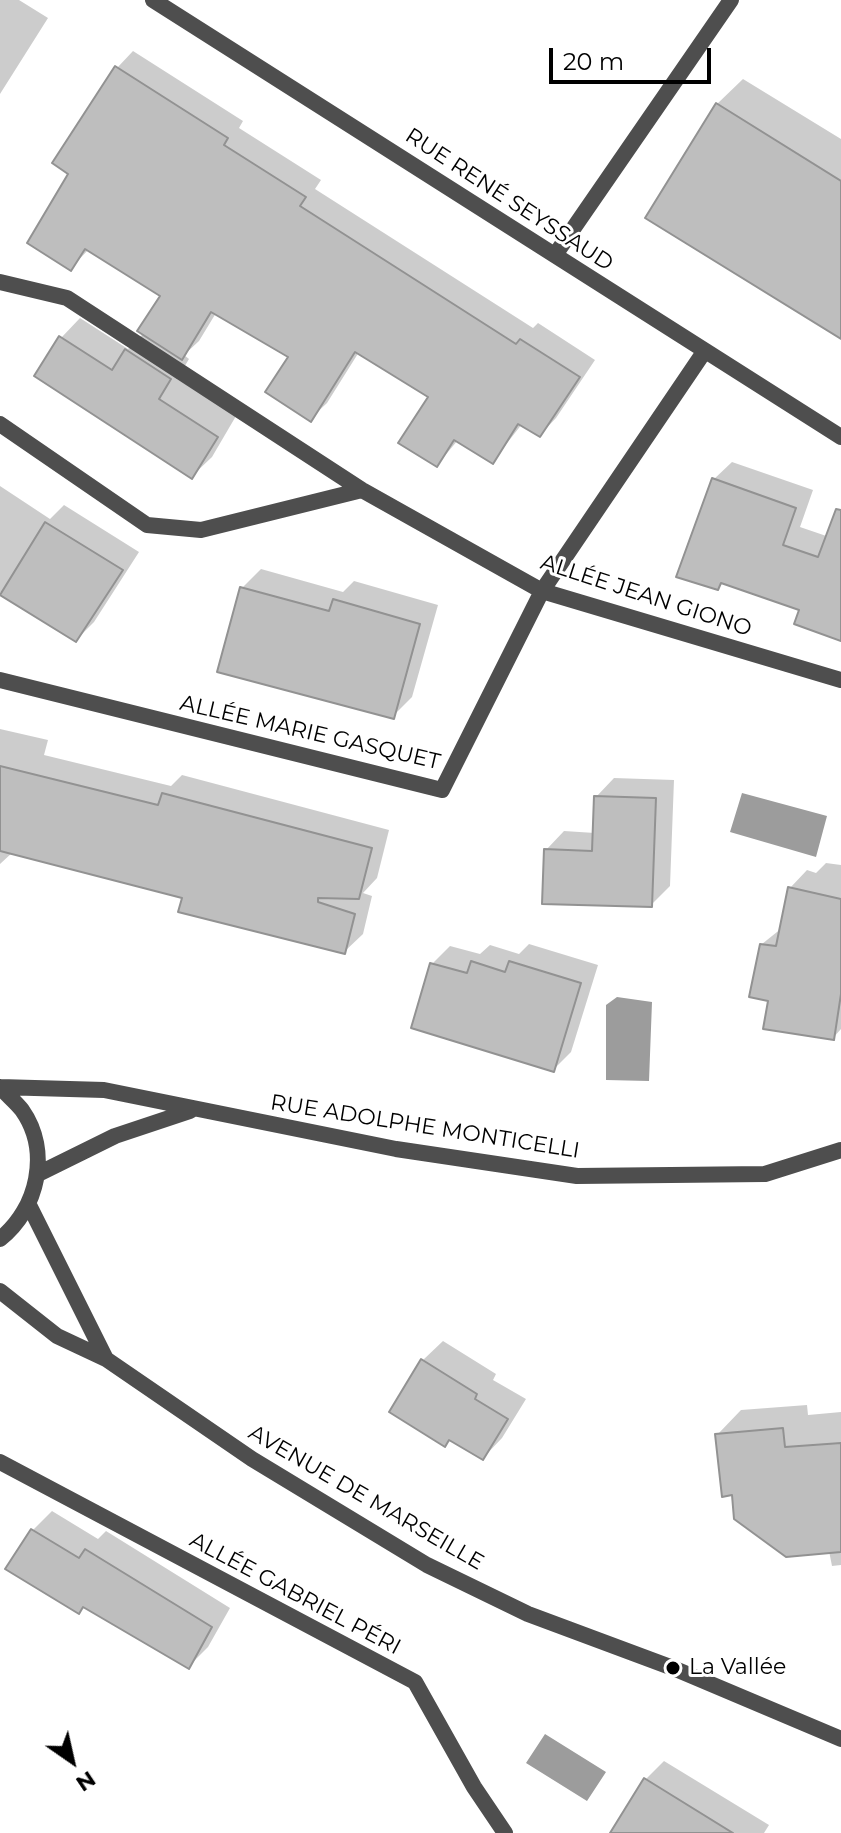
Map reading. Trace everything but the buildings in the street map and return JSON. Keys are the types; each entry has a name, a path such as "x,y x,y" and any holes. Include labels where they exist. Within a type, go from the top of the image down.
{"street":[{"name":"RUE RENÉ SEYSSAUD","path":"153,0 841,437"},
{"path":"555,255 731,0"},
{"name":"ALLÉE JEAN GIONO","path":"0,282 67,298 362,490 542,591 841,680"},
{"name":"ALLÉE MARIE GASQUET","path":"0,680 442,790 542,591 704,352"},
{"path":"0,424 147,525 201,530 362,490"},
{"path":"0,1087 22,1110 36,1141 38,1174 29,1205 11,1230 0,1239"},
{"name":"RUE ADOLPHE MONTICELLI","path":"0,1087 104,1090 192,1111 396,1149 577,1176 765,1174 841,1150"},
{"name":"RUE ADOLPHE MONTICELLI","path":"38,1174 115,1136 192,1111"},
{"name":"AVENUE DE MARSEILLE","path":"29,1205 106,1359"},
{"name":"AVENUE DE MARSEILLE","path":"0,1291 57,1336 106,1359 252,1459 427,1565 528,1614 673,1668 841,1739"},
{"name":"ALLÉE GABRIEL PÉRI","path":"0,1462 415,1682 474,1787 505,1833"}],"shaded area":[{"path":"742,793 827,816 816,857 730,832"},
{"path":"617,997 652,1002 649,1081 606,1080 606,1005"},
{"path":"545,1734 606,1772 587,1801 526,1763"}],"place":[{"name":"La Vallée","path":"673,1668"}]}
